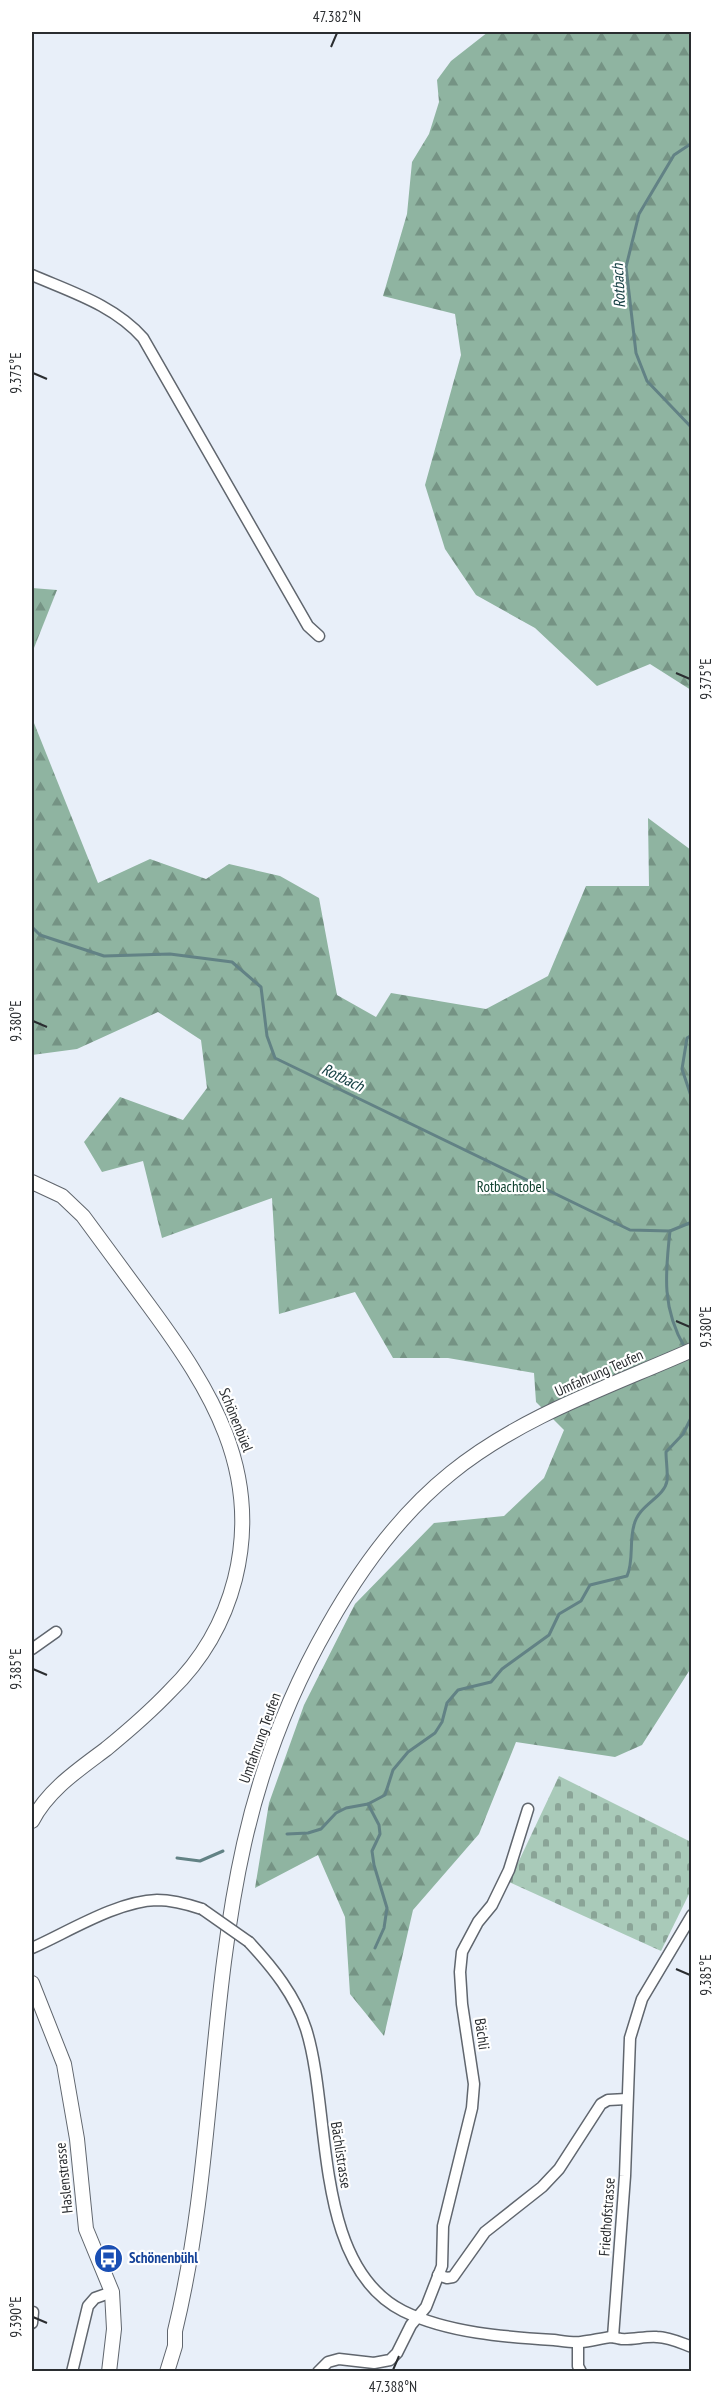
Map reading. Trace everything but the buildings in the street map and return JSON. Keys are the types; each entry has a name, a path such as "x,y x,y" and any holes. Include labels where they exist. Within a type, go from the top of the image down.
{"main road":[{"name":"Schönenbüel","path":"32,1182 62,1196 83,1216 180,1347 214,1404 229,1439 238,1470 242,1509 241,1555 230,1596 215,1632 201,1654 190,1670 150,1711 60,1785 46,1799 32,1821"},
{"name":"Umfahrung Teufen","path":"167,2372 175,2346 175,2331 191,2257 202,2186 223,1972 244,1844 266,1765 304,1671 334,1615 390,1534 412,1509 453,1471 480,1452 552,1412 692,1350"},
{"name":"Haslenstrasse","path":"32,1983 64,2064 77,2139 86,2229 112,2292 114,2329 109,2372"},
{"name":"Umfahrung Teufen","path":"157,2372 167,2344 175,2331"}],"street":[{"path":"32,275 111,310 131,324 143,338 308,626 319,636"},
{"path":"32,1649 56,1632"},
{"name":"Bächli","path":"318,2372 328,2362 339,2359 374,2363 390,2360 397,2353 411,2325 426,2307 442,2266 443,2226 472,2108 474,2084 462,2004 460,1972 462,1952 478,1922 492,1905 509,1870 528,1809"},
{"name":"Bächlistrasse","path":"32,1948 132,1904 169,1900 202,1909 249,1942 268,1963 286,1988 305,2026 316,2074 322,2133 332,2194 350,2250 361,2272 380,2295 404,2311 418,2316 457,2328 490,2334 578,2343 613,2337 620,2339 657,2337 692,2347"},
{"path":"438,2275 453,2277 485,2232 542,2187 570,2155 601,2103 608,2100 627,2099 630,2038 642,1999 692,1915"},
{"name":"Friedhofstrasse","path":"613,2337 625,2176 627,2099"},
{"path":"72,2372 88,2306 94,2298 112,2292"},
{"path":"578,2343 578,2366 581,2372"}],"green space":[{"path":"488,32 691,32 691,690 650,664 597,686 535,628 476,595 445,549 425,485 461,355 455,314 383,296 407,214 412,162 429,134 439,102 437,80 451,61"},
{"path":"32,588 57,590 32,653"},
{"name":"Rotbachtobel","path":"32,718 98,883 150,859 206,879 229,864 280,876 319,898 337,995 376,1017 391,993 486,1009 548,976 586,886 649,886 648,818 691,850 691,1668 642,1745 615,1757 516,1742 479,1834 413,1910 384,2036 350,1994 345,1917 318,1855 255,1888 269,1803 304,1705 355,1604 434,1523 504,1516 544,1478 564,1430 536,1402 534,1373 448,1358 393,1358 355,1292 279,1314 272,1198 162,1238 143,1161 102,1172 84,1142 120,1097 183,1120 207,1088 201,1040 158,1012 77,1049 32,1055"},
{"path":"559,1776 691,1842 691,1890 661,1951 509,1882"}],"waterway":[{"name":"Rotbach","path":"692,143 674,155 639,214 626,267 636,353 647,381 692,428"},
{"name":"Rotbach","path":"32,927 40,935 104,956 170,954 232,962 261,987 267,1036 275,1058 630,1230 670,1231 692,1222"},
{"name":"Rotbach","path":"692,1035 687,1038 682,1069 692,1099"},
{"path":"670,1231 667,1291 672,1319 685,1348"},
{"path":"375,1948 384,1928 387,1908 372,1851 380,1834 379,1825 368,1804 385,1795 393,1770 408,1752 435,1733 442,1722 447,1703 458,1690 491,1682 502,1669 549,1635 559,1614 581,1601 590,1585 627,1576 634,1525 641,1512 665,1487 667,1481 666,1452 683,1434 692,1416"},
{"path":"287,1834 308,1833 321,1829 336,1813 346,1808 368,1804"},
{"path":"177,1858 200,1861 223,1851"}],"place":[{"name":"Schönenbühl","path":"108,2258"}]}
